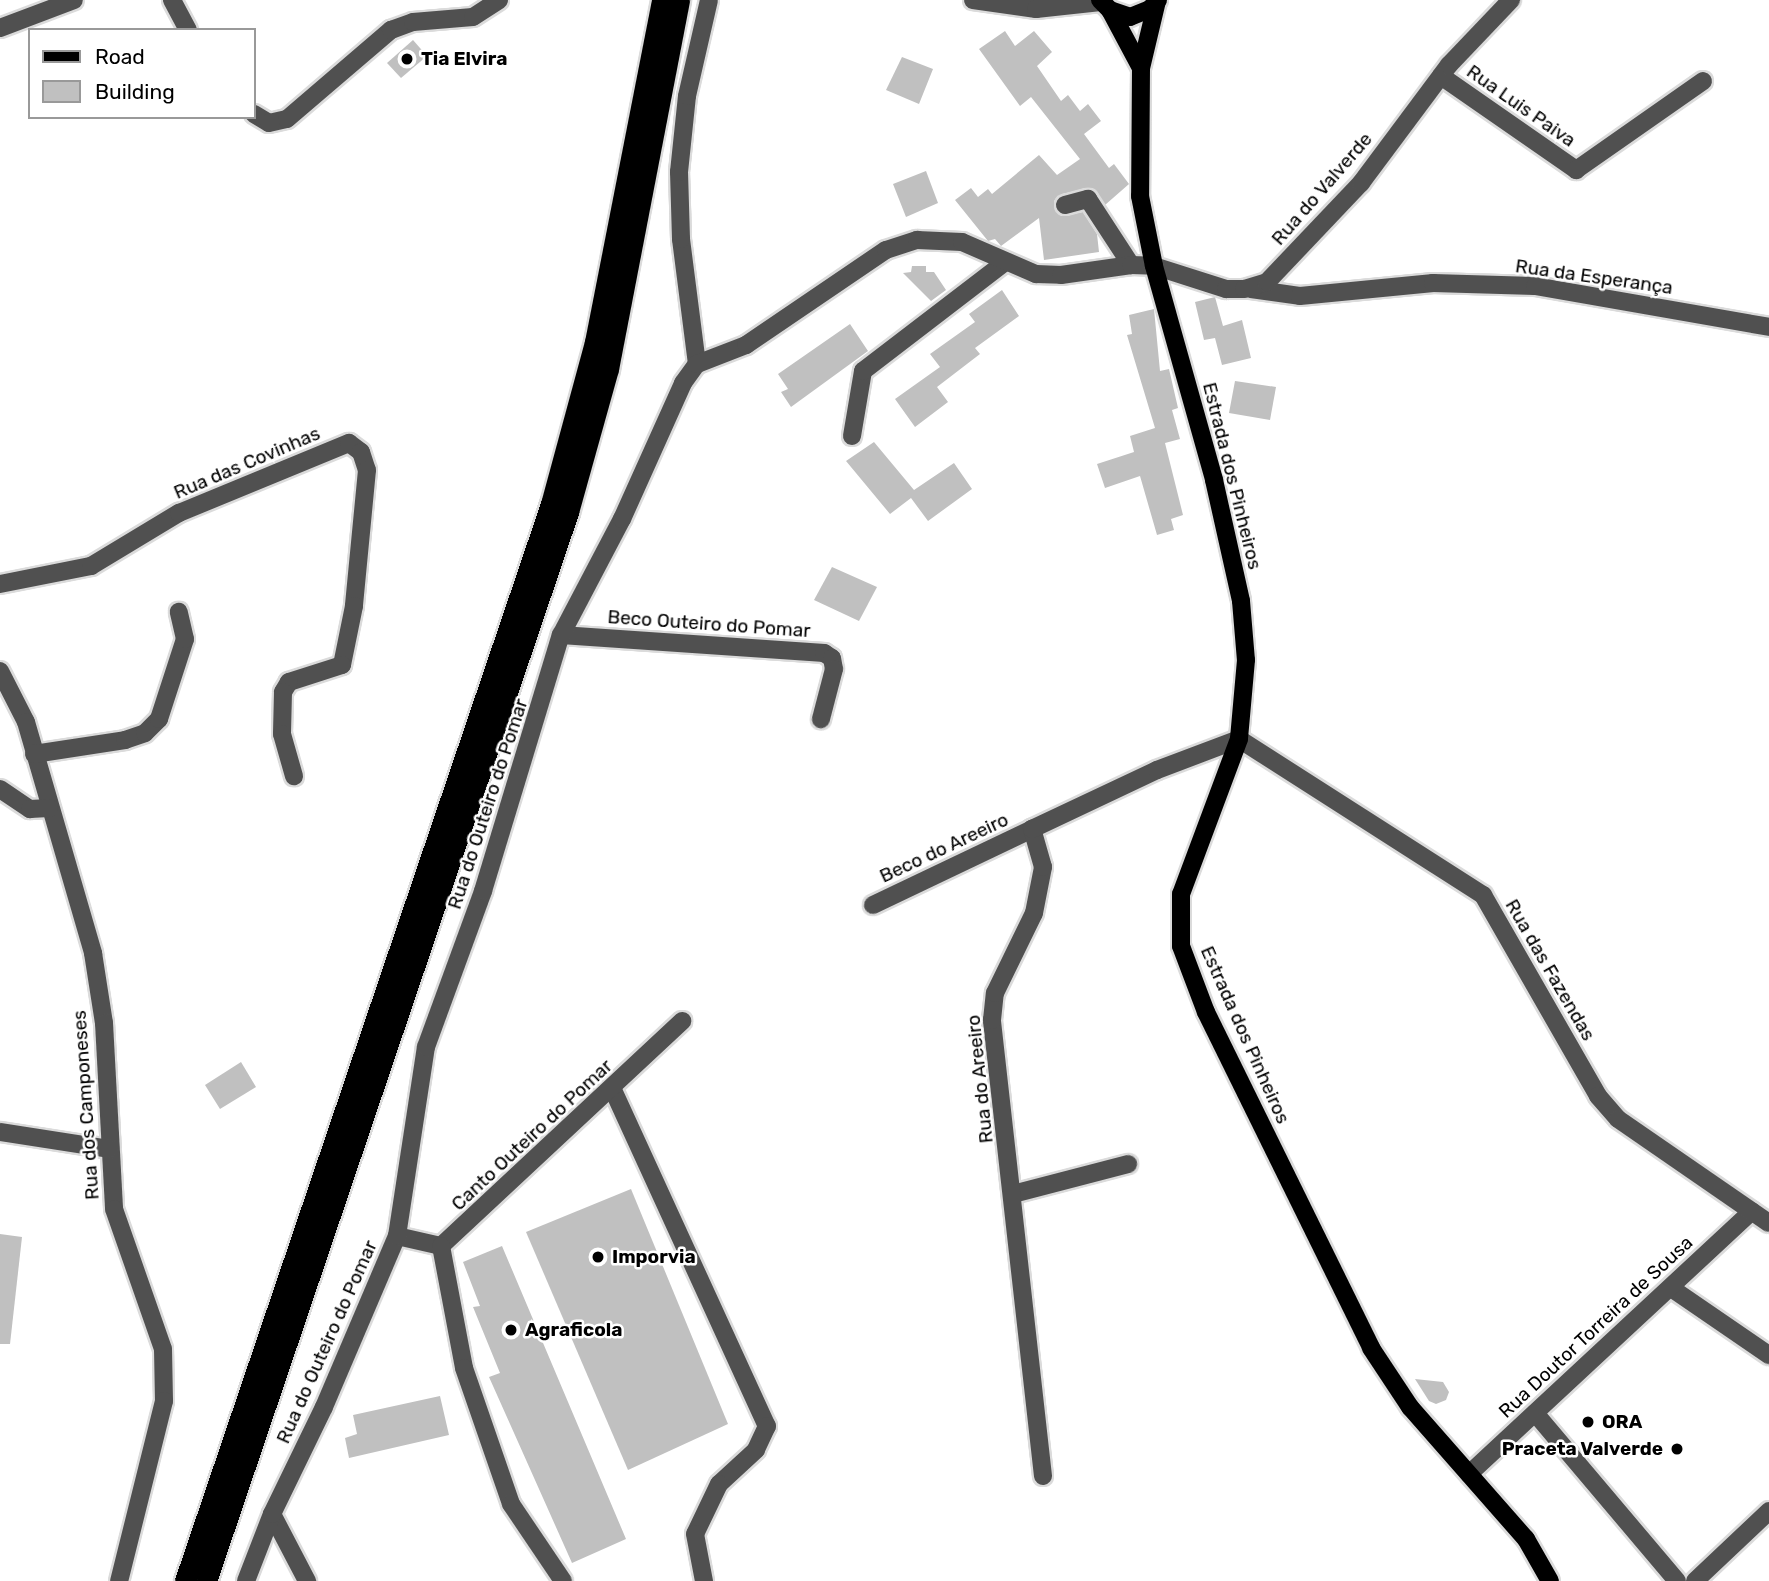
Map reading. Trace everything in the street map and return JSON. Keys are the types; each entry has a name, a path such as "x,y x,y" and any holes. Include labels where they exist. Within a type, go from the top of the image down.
{"highway":[{"path":"185,1581 551,504 595,342 662,0"},
{"path":"206,1581 568,512 607,369 679,0"}],"main road":[{"path":"1104,4 1130,17 1150,9 1158,1"},
{"name":"Estrada dos Pinheiros","path":"1158,1 1141,68 1138,170 1154,266 1214,480 1241,601 1246,685 1239,739 1185,877 1178,908 1181,946 1206,1012 1371,1348 1410,1407 1526,1539 1550,1581"},
{"name":"Estrada dos Pinheiros","path":"1104,4 1141,68"}],"street":[{"path":"0,28 74,0"},
{"path":"172,0 187,28"},
{"path":"256,115 269,123 287,120 390,30 413,23 472,18 499,0"},
{"path":"709,0 687,96 679,172 681,239 698,364 746,345 900,244 946,239 1036,274 1062,275 1131,265 1154,266 1226,289 1244,289"},
{"path":"973,0 1036,9 1104,4"},
{"name":"Rua do Valverde","path":"1244,289 1267,282 1361,183 1441,76 1511,0"},
{"name":"Rua Luis Paiva","path":"1441,76 1576,170 1703,80"},
{"path":"1065,205 1088,199 1131,265"},
{"path":"852,436 863,371 998,258"},
{"name":"Rua da Esperança","path":"1244,289 1300,296 1433,283 1535,286 1769,327"},
{"name":"Rua do Outeiro do Pomar","path":"246,1581 272,1514 324,1407 397,1236 426,1047 483,891 561,635 622,519 683,383 698,364"},
{"name":"Rua das Covinhas","path":"0,584 91,566 179,513 349,443 361,452 367,470 354,606 342,665 289,682 283,692 282,734 294,776"},
{"path":"34,754 125,740 145,733 159,719 185,639 179,612"},
{"name":"Beco Outeiro do Pomar","path":"561,635 824,653 832,658 834,669 821,719"},
{"name":"Rua dos Camponeses","path":"0,671 26,722 93,953 104,1023 114,1209 163,1349 164,1401 119,1581"},
{"path":"1032,829 1157,770 1239,739"},
{"name":"Rua das Fazendas","path":"1239,739 1483,895 1598,1096 1618,1119 1769,1223"},
{"path":"0,789 30,809 49,808"},
{"name":"Beco do Areeiro","path":"873,905 1032,829"},
{"name":"Rua do Areeiro","path":"1032,829 1043,867 1034,913 995,993 992,1020 1042,1476"},
{"name":"Canto Outeiro do Pomar","path":"441,1246 613,1090 682,1020"},
{"path":"613,1090 767,1426 756,1450 719,1484 695,1534 704,1581"},
{"path":"0,1132 110,1149"},
{"path":"1013,1194 1128,1164"},
{"name":"Rua Doutor Torreira de Sousa","path":"1469,1474 1752,1211"},
{"path":"397,1236 441,1246 464,1368 511,1504 563,1581"},
{"path":"1671,1288 1769,1355"},
{"path":"1535,1413 1677,1581"},
{"path":"1695,1581 1769,1511"},
{"path":"272,1514 307,1581"}],"building":[{"path":"1005,31 1015,46 1034,31 1052,52 1037,66 1061,101 1068,95 1080,111 1088,104 1101,121 1084,134 1109,168 1114,164 1129,184 1105,205 1091,188 1062,194 1054,201 1061,216 1083,212 1097,234 1099,252 1044,260 1039,218 1001,246 995,239 988,241 955,200 971,188 978,197 988,189 992,194 1039,155 1057,175 1080,159 1031,97 1020,106 979,49"},
{"name":"Tia Elvira","path":"413,40 427,56 401,78 387,63"},
{"path":"902,57 933,69 919,104 886,90"},
{"path":"926,171 938,203 906,217 893,184"},
{"path":"912,266 926,266 926,272 934,272 946,290 931,301 903,273 911,272"},
{"path":"1002,290 1019,316 975,348 980,354 937,387 948,402 915,427 895,399 940,367 930,354 975,322 969,314"},
{"path":"1215,297 1223,326 1242,320 1251,358 1222,365 1215,338 1204,340 1195,302"},
{"path":"1154,309 1160,371 1169,369 1178,408 1172,410 1180,439 1165,443 1183,515 1171,519 1174,530 1157,535 1140,476 1105,488 1097,464 1134,452 1130,436 1155,428 1127,335 1132,334 1129,315"},
{"path":"850,324 868,351 791,407 781,392 788,389 778,374"},
{"path":"1235,381 1276,387 1270,420 1229,413"},
{"path":"874,442 914,490 954,463 972,489 928,521 911,498 890,514 846,461"},
{"path":"832,567 877,587 859,621 814,600"},
{"path":"241,1062 256,1087 220,1109 205,1085"},
{"path":"631,1189 728,1424 628,1470 526,1232"},
{"path":"0,1234 22,1237 10,1344 0,1344"},
{"path":"502,1246 626,1539 572,1563 489,1377 500,1373 473,1307 480,1306 463,1262"},
{"path":"1415,1379 1443,1382 1449,1392 1446,1400 1436,1404 1429,1401"},
{"path":"440,1396 449,1435 349,1458 345,1438 357,1434 353,1415"}],"place":[{"name":"Tia Elvira","path":"407,59"},
{"name":"Imporvia","path":"598,1257"},
{"name":"Agraficola","path":"511,1330"},
{"name":"ORA","path":"1588,1422"},
{"name":"Praceta Valverde","path":"1677,1449"}]}
